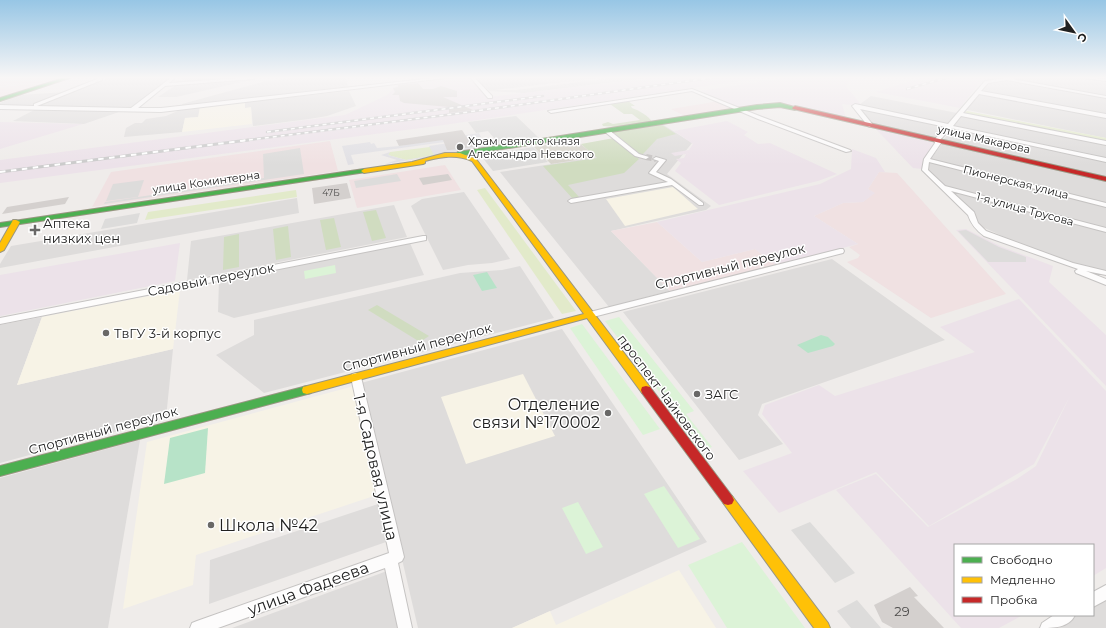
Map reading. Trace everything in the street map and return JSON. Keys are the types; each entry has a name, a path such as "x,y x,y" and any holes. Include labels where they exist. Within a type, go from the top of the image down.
{"main road":[{"name":"улица Макарова","path":"740,110 773,106"},
{"name":"улица Макарова","path":"790,106 1106,179"},
{"name":"улица Коминтерна","path":"415,162 470,155 508,147 740,110"},
{"name":"улица Коминтерна","path":"0,224 470,155"},
{"name":"проспект Чайковского","path":"470,155 823,628"},
{"name":"проспект Чайковского","path":"470,155 477,175 490,182"},
{"path":"470,155 478,156 477,164"},
{"path":"0,250 16,222"},
{"name":"Спортивный переулок","path":"0,471 589,315"}],"street":[{"path":"0,107 22,106"},
{"path":"40,106 151,111 193,106"},
{"path":"132,110 137,106"},
{"path":"550,111 582,106"},
{"path":"731,106 848,152"},
{"path":"855,106 870,125"},
{"path":"856,106 1106,160"},
{"path":"967,106 938,141 924,165 925,170 971,214 978,229 987,234 1071,265 1106,273"},
{"path":"1054,106 1106,116"},
{"path":"962,112 1106,138"},
{"path":"962,112 1106,143"},
{"path":"607,131 637,155 646,157"},
{"path":"656,159 663,160 652,173 669,180 701,204"},
{"name":"Пионерская улица","path":"927,160 1106,204"},
{"path":"571,201 673,183"},
{"name":"1-я улица Трусова","path":"943,187 1106,230"},
{"name":"Садовый переулок","path":"0,321 423,238"},
{"name":"Спортивный переулок","path":"589,315 840,251"},
{"path":"1071,265 1073,268 1106,282"},
{"name":"1-я Садовая улица","path":"356,377 394,558 405,628"},
{"name":"улица Фадеева","path":"197,628 394,558"},
{"path":"1094,599 1106,592"},
{"path":"1047,628 1066,616"}],"shaded area":[{"path":"47,106 136,106 133,109"},
{"path":"182,106 195,106 182,108"},
{"path":"245,106 355,106 327,116 253,126 251,108 245,108"},
{"path":"363,106 569,106 444,125 0,183 0,160 345,115"},
{"path":"687,106 728,106 733,109 685,116 671,109"},
{"path":"795,106 843,106 846,119"},
{"path":"865,106 923,106 957,113 948,125"},
{"path":"965,106 1106,106 1106,138 963,109"},
{"path":"200,107 199,117 185,118 182,132 124,137 126,128 135,123 142,123 146,119 166,116 180,110"},
{"path":"200,107 251,107 252,124 182,132 185,118 198,117"},
{"path":"38,108 119,112 84,124 13,121"},
{"path":"865,109 947,127 936,140 877,126 871,123 862,110"},
{"path":"960,114 1106,143 1106,160 951,126"},
{"path":"516,116 539,138 499,144 488,131 476,133 468,122"},
{"path":"727,121 748,132 744,135 758,144 770,143 837,174 818,181 719,205 675,171 681,163 676,159 684,158 686,154 675,156 671,153 689,150 693,144 674,131"},
{"path":"0,122 83,124 0,149"},
{"path":"662,124 692,143 667,174 711,206 706,210 611,231 670,291 609,307 500,172 597,157 628,149 611,132"},
{"path":"954,128 1106,161 1106,179 942,141"},
{"path":"876,129 936,143 924,160 923,169 913,168"},
{"path":"479,133 481,137 351,155 354,164 348,165 342,146 370,142 371,144 374,143 377,148 399,146"},
{"path":"482,138 490,147 499,146 385,164 397,160 381,155 390,152 388,155 406,160 434,155 429,146"},
{"path":"576,140 596,157 551,164 534,147"},
{"path":"330,141 338,171 92,207 111,172"},
{"path":"942,144 1106,181 1106,203 930,160"},
{"path":"533,147 548,162 493,171 482,157 486,155"},
{"path":"300,148 304,174 104,204 105,202 264,178 263,154"},
{"path":"852,149 876,158 885,172 879,172 868,189 875,193 863,202 843,203 814,216 858,244 776,265 755,249 702,262 657,222 820,184 851,169"},
{"path":"930,162 1106,206 1106,229 945,187 929,171 928,165"},
{"path":"445,165 461,190 357,208 349,180"},
{"path":"879,172 897,173 1006,294 931,318 847,262 858,258 860,255 849,247 858,244 814,216 843,203 863,202 874,193 868,189"},
{"path":"397,174 401,181 356,188 354,181"},
{"path":"144,180 138,197 106,201 113,184"},
{"path":"673,187 698,209 625,226 606,199"},
{"path":"948,190 1106,232 1106,272 1080,266 1029,248 980,226 976,217"},
{"path":"464,192 510,259 443,270 411,206 422,199"},
{"path":"297,198 299,213 0,268 0,264 11,246"},
{"path":"394,205 407,237 187,280 191,241"},
{"path":"140,213 137,223 101,229 105,219"},
{"path":"657,222 702,262 755,249 776,265 670,291 611,231"},
{"path":"966,229 1000,246 1053,266 1049,282 1106,335 1106,386 956,230"},
{"path":"966,230 999,247 1026,257 1026,262 988,262 958,231"},
{"path":"180,243 175,281 0,316 0,275"},
{"path":"410,243 424,275 234,318 218,312 219,281"},
{"path":"832,259 945,340 762,404 758,415 783,444 739,460 623,312"},
{"path":"520,266 554,318 264,393 216,355 254,335 254,320 460,273 502,270"},
{"name":"ТвГУ 3-й корпус","path":"180,290 173,349 17,385 42,317"},
{"path":"1019,299 1106,391 1106,568 1094,575 1094,544 954,544 954,616 1021,616 999,628 961,628 836,490 876,474 928,527 1017,479 1036,466 1070,396 1034,464 929,526 876,472 779,513 743,471 792,453 762,414 765,405 819,385 835,396 975,352 940,327"},
{"path":"42,317 17,385 173,349 166,418 0,463 0,325"},
{"path":"562,329 707,542 512,628 418,628 361,383"},
{"path":"523,374 555,436 466,464 441,397"},
{"name":"Школа №42","path":"354,386 377,495 196,555 193,585 123,609 147,442"},
{"path":"140,440 108,628 0,628 0,478"},
{"path":"378,504 386,542 209,604 210,560"},
{"path":"810,522 855,573 835,583 791,530"},
{"path":"679,570 716,628 512,628 550,611 556,625"},
{"path":"387,571 399,628 232,628"},
{"path":"1106,591 1106,628 1038,628 1060,616 1094,616 1094,597"},
{"path":"857,600 881,628 851,628 837,611"}],"green space":[{"path":"613,106 631,106 644,114 652,122 619,127 603,126 602,124 608,122 613,124 640,120 632,114 624,114"},
{"path":"967,111 1106,138 1106,142 964,113"},
{"path":"662,125 676,134 657,139 642,155 635,153 613,132"},
{"path":"614,138 639,159 624,173 568,185 580,198 573,199 543,166 597,158 581,144"},
{"path":"430,147 435,155 406,160 388,155 390,152"},
{"path":"485,188 576,311 562,314 477,190"},
{"path":"296,190 297,197 145,220 148,212"},
{"path":"376,210 386,238 372,241 363,212"},
{"path":"334,218 341,247 326,250 320,220"},
{"path":"288,226 291,257 276,260 273,229"},
{"path":"239,234 239,267 223,270 224,237"},
{"path":"335,265 336,273 305,279 304,271"},
{"path":"487,272 497,288 482,291 473,275"},
{"path":"377,305 429,336 420,342 368,310"},
{"path":"619,317 694,411 686,414 712,447 704,450 605,321"},
{"path":"582,324 660,429 643,435 570,328"},
{"path":"821,335 828,337 835,344 833,346 808,353 797,345"},
{"path":"208,428 205,473 164,484 170,438"},
{"path":"664,486 700,539 678,548 644,494"},
{"path":"578,502 603,547 586,554 562,508"},
{"path":"742,542 805,628 727,628 688,565"}],"building":[{"path":"441,106 464,106 473,110 449,113 449,107"},
{"path":"462,130 473,147 447,150 443,140 399,146 396,140"},
{"path":"448,174 452,180 423,185 419,178"},
{"path":"347,183 351,198 314,204 312,188"},
{"path":"69,197 65,204 2,214 7,207"},
{"path":"910,587 918,596 914,597 944,628 893,628 882,622 874,605"}],"tunnel":[{"path":"646,157 656,159"}],"railway":[{"path":"267,132 464,106"},
{"path":"241,141 509,106"},
{"path":"0,172 248,140"}],"traffic: fast":[{"path":"458,154 765,106"},
{"path":"787,106 795,108"},
{"path":"0,225 364,171"},
{"path":"0,471 307,390"}],"traffic: slow":[{"path":"415,162 437,156 452,154 474,160 646,390"},
{"path":"364,171 423,162"},
{"path":"0,250 16,222"},
{"path":"307,390 589,315"},
{"path":"728,500 823,628"}],"traffic: jam":[{"path":"795,108 1106,179"},
{"path":"646,390 728,500"}],"place":[{"name":"Храм святого князя Александра Невского","path":"460,147"},
{"name":"Аптека низких цен","path":"35,230"},
{"name":"ТвГУ 3-й корпус","path":"106,333"},
{"name":"ЗАГС","path":"697,394"},
{"name":"Отделение связи №170002","path":"608,413"},
{"name":"Школа №42","path":"211,525"}]}
